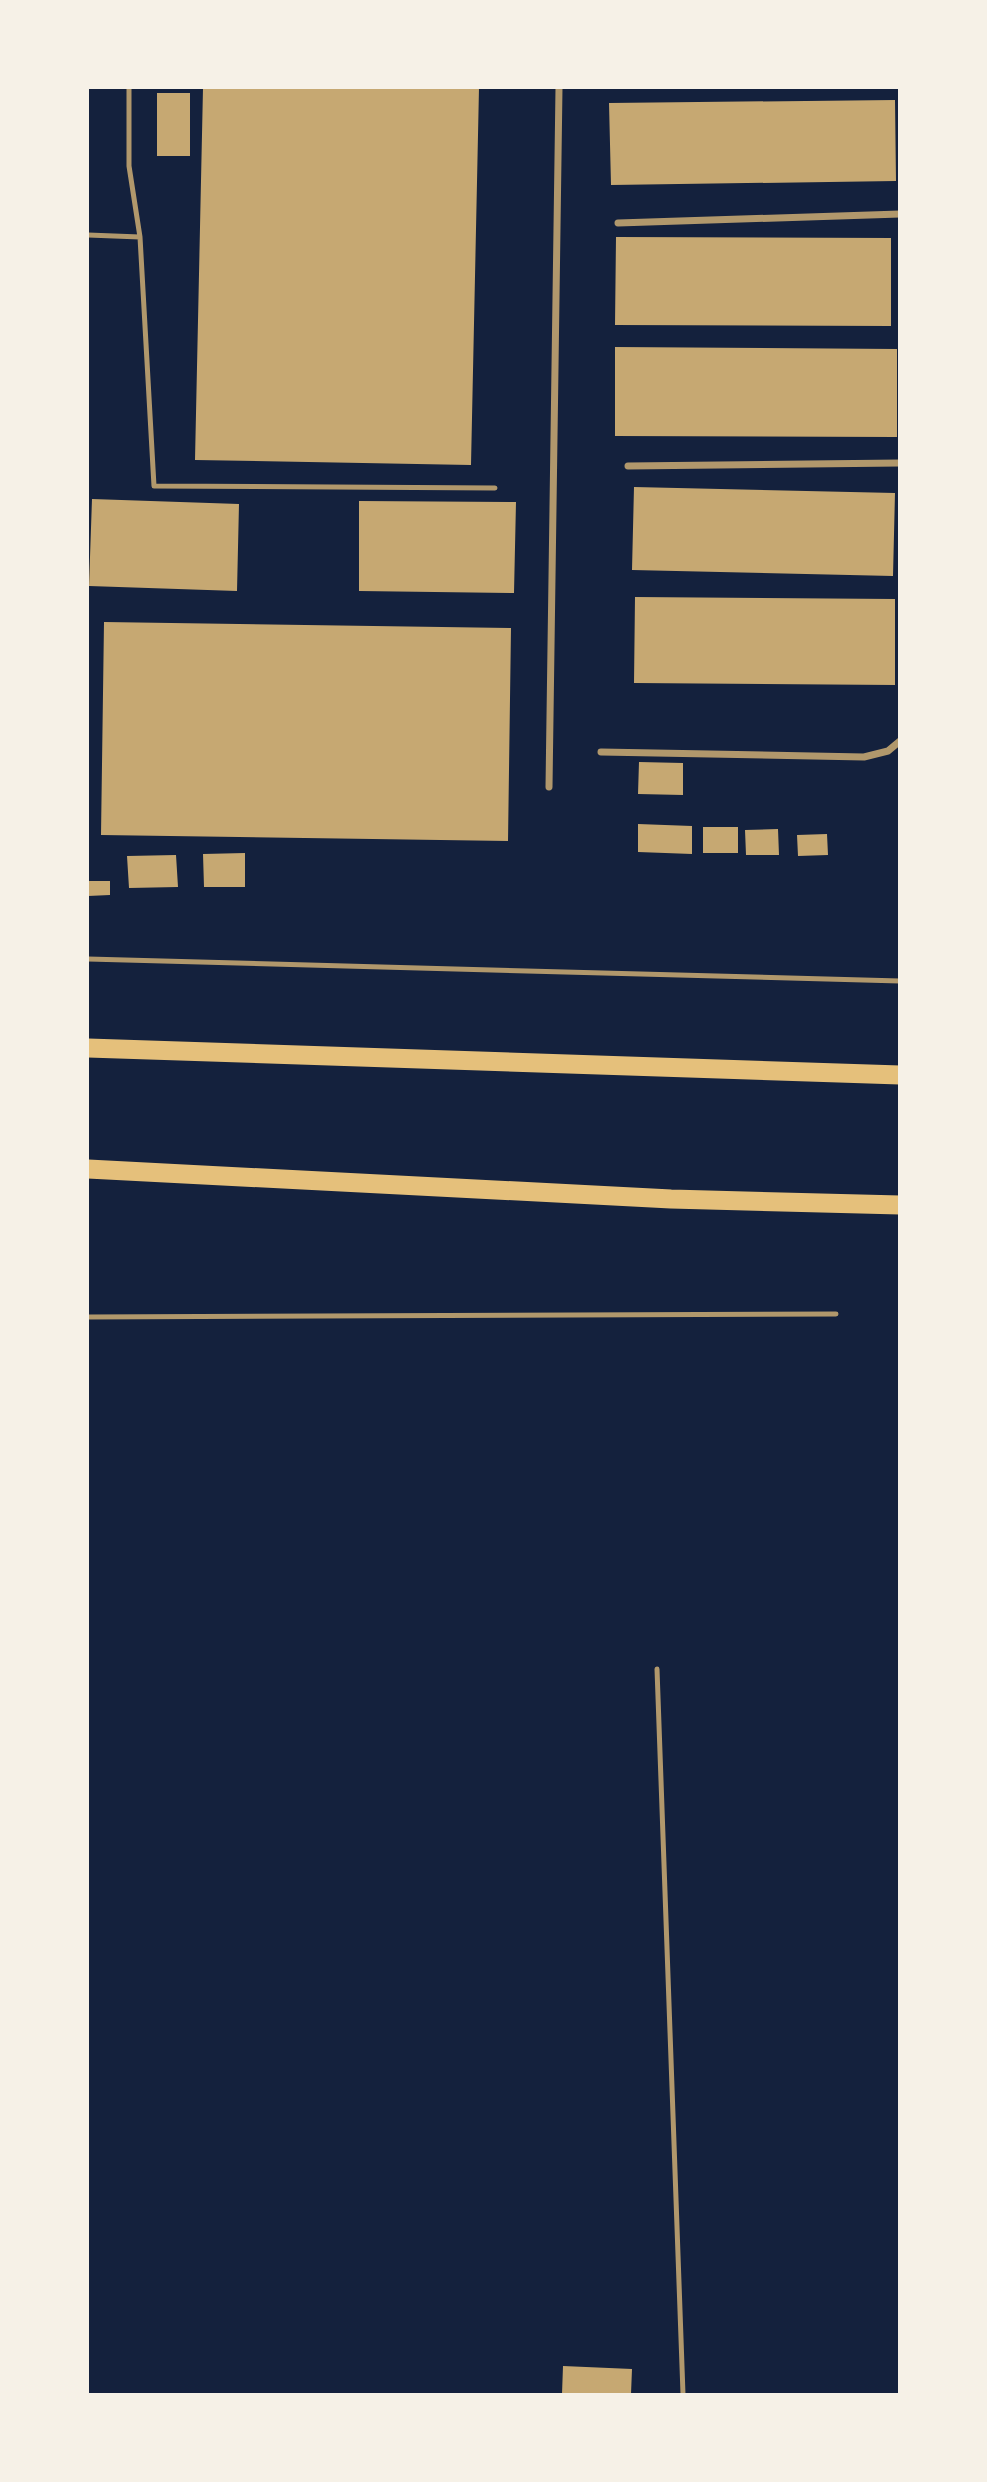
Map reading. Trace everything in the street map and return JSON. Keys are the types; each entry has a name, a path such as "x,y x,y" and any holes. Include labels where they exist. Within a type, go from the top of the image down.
{"highway":[{"path":"88,1048 900,1076"},
{"path":"88,1169 671,1199 900,1205"}],"street":[{"path":"549,788 559,88"},
{"path":"618,223 900,214"},
{"path":"628,466 900,463"},
{"path":"601,752 864,757 888,751 900,741"}],"lane":[{"path":"129,88 129,166 140,237 154,486 495,488"},
{"path":"88,235 140,237"},
{"path":"88,959 900,981"},
{"path":"88,1317 836,1314"},
{"path":"657,1669 683,2395"}],"building":[{"path":"203,88 479,88 471,465 195,460"},
{"path":"157,93 190,93 190,156 157,156"},
{"path":"895,100 896,181 611,185 609,103"},
{"path":"616,237 891,238 891,326 615,325"},
{"path":"615,347 897,349 897,437 615,436"},
{"path":"634,487 895,493 893,576 632,570"},
{"path":"92,499 239,504 237,591 89,586"},
{"path":"359,501 516,502 514,593 359,591"},
{"path":"635,597 895,599 895,685 634,683"},
{"path":"104,622 511,628 508,841 101,835"},
{"path":"639,762 683,763 683,795 638,794"},
{"path":"638,824 692,826 692,854 638,852"},
{"path":"703,827 738,827 738,853 703,853"},
{"path":"778,829 779,855 746,855 745,830"},
{"path":"827,834 828,855 798,856 797,835"},
{"path":"245,853 245,887 204,887 203,854"},
{"path":"176,855 178,887 129,888 127,856"},
{"path":"88,881 110,881 110,895 88,896"},
{"path":"563,2366 632,2369 631,2394 562,2394"}]}
